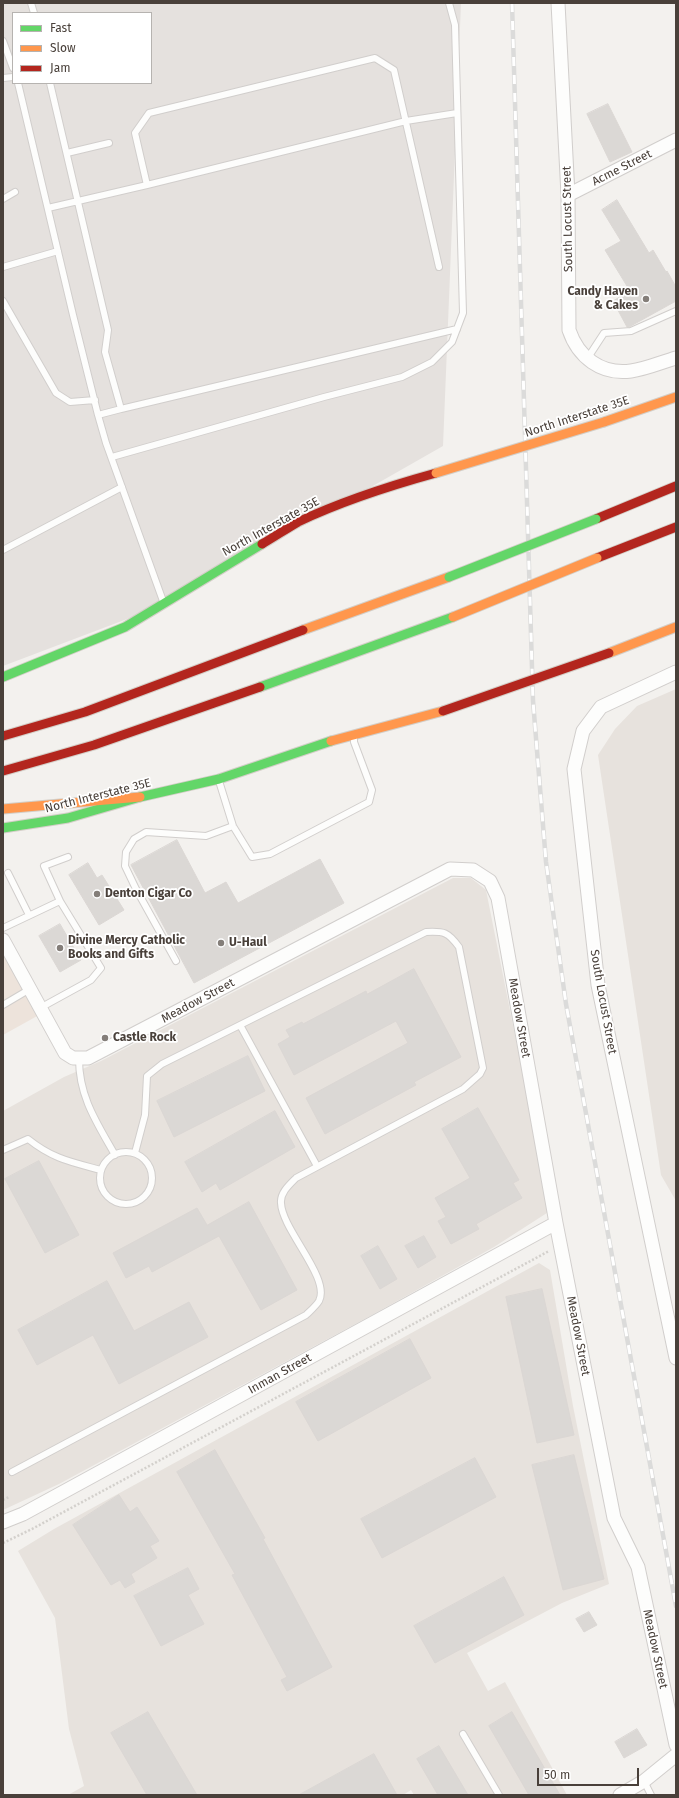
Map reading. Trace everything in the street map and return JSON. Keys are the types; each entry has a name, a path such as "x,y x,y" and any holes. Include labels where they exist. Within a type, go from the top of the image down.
{"main road":[{"name":"North Interstate 35E","path":"5,677 126,627 297,523 336,505 395,484 604,422 676,397"},
{"path":"3,736 85,712 449,576 676,486"},
{"path":"3,771 94,745 319,667 453,617 676,527"},
{"name":"North Interstate 35E","path":"3,828 68,818 140,797 219,779 319,744 443,711 609,653 676,627"},
{"path":"3,809 140,797"}],"street":[{"name":"South Locust Street","path":"558,3 568,195 569,330 576,346 587,359 594,364 612,371 631,371 676,358"},
{"name":"Acme Street","path":"568,195 676,140"},
{"name":"South Locust Street","path":"676,672 601,707 582,731 574,770 598,985 676,1358"},
{"name":"Meadow Street","path":"79,1059 96,1055 450,869 473,870 490,881 498,898 556,1223 614,1518 638,1567 676,1745"},
{"path":"3,940 65,1053 73,1058 79,1059"},
{"name":"Inman Street","path":"3,1522 23,1514 556,1223"},
{"path":"620,1795 644,1781 676,1756"}],"lane":[{"path":"112,457 324,397 402,377 432,362 452,342 463,313 455,24 449,3"},
{"path":"3,40 12,65"},
{"path":"147,185 135,133 149,113 375,58 394,70 439,267"},
{"path":"18,84 98,415 164,604"},
{"path":"50,84 108,330 104,352 121,409"},
{"path":"48,208 406,121 457,113"},
{"path":"67,153 109,143"},
{"path":"3,199 15,192"},
{"path":"3,267 58,251"},
{"path":"3,301 56,393 70,402 95,400"},
{"path":"587,359 604,333 631,331 676,311"},
{"path":"98,415 457,329"},
{"path":"3,550 122,487"},
{"path":"219,779 233,826 252,857 270,854 369,802 372,790 354,742 354,734"},
{"path":"176,961 125,866 126,852 134,839 146,832 206,836 233,826"},
{"path":"40,1008 91,980 101,968 60,901 44,866 68,857"},
{"path":"8,873 29,914"},
{"path":"3,928 29,914 60,901"},
{"path":"12,1472 306,1315 319,1301 320,1290 317,1276 284,1217 280,1202 284,1190 296,1178 317,1166 463,1089 480,1074 483,1068 459,946 451,936 440,931 426,932 162,1064 147,1076 145,1115 135,1153"},
{"path":"3,997 5,1004 30,989"},
{"path":"240,1025 317,1166"},
{"path":"79,1059 81,1081 88,1108 115,1155"},
{"path":"3,1150 28,1140 44,1152 64,1161 101,1170"},
{"path":"125,1152 135,1153 150,1167 153,1177 151,1187 146,1196 138,1202 128,1205 117,1203 108,1198 102,1190 100,1180 101,1170 106,1161 115,1155 125,1152"},
{"path":"463,1734 499,1795"},
{"path":"644,1781 651,1795"}],"path":[{"path":"3,1543 32,1529 550,1251"},
{"path":"3,1500 9,1497"}],"shaded area":[{"path":"3,3 461,3 443,446 164,605 3,666"},
{"path":"676,689 676,1201 661,1175 598,755 615,729 637,706"},
{"path":"453,878 471,878 486,890 550,1211 494,1247 372,1315 59,1484 3,1510 3,1111 64,1077 101,1061"},
{"path":"3,950 39,1015 3,1035"},
{"path":"539,1263 550,1270 573,1406 609,1584 562,1603 467,1653 488,1691 505,1682 567,1795 414,1795 411,1790 403,1795 68,1795 84,1786 69,1729 55,1618 18,1551 54,1529"}],"building":[{"path":"608,104 632,152 610,162 587,114"},
{"path":"617,200 649,253 653,250 676,287 676,301 629,327 627,327 613,301 630,291 605,250 621,241 602,210"},
{"name":"U-Haul","path":"177,840 205,893 226,882 238,903 320,859 344,903 194,983 131,865"},
{"name":"Denton Cigar Co","path":"88,863 97,878 102,875 124,910 99,925 69,875"},
{"name":"Divine Mercy Catholic Books and Gifts","path":"60,924 81,960 60,972 39,936"},
{"path":"414,969 461,1057 414,1082 416,1085 325,1134 306,1098 408,1043 396,1021 294,1075 278,1044 290,1037 286,1030 302,1022 303,1024 366,991 367,994"},
{"path":"248,1056 265,1091 174,1137 157,1101"},
{"path":"478,1108 519,1180 513,1183 522,1198 476,1224 479,1229 451,1244 438,1221 446,1217 435,1198 470,1178 442,1129"},
{"path":"275,1111 295,1147 220,1190 216,1183 202,1192 185,1162"},
{"path":"39,1161 79,1235 45,1253 5,1179"},
{"path":"249,1202 297,1290 261,1310 219,1236 152,1272 149,1266 126,1278 113,1253 197,1208 207,1225"},
{"path":"424,1236 436,1257 418,1268 405,1246"},
{"path":"378,1246 397,1279 380,1289 361,1256"},
{"path":"107,1281 134,1331 189,1302 208,1337 119,1384 93,1335 37,1365 18,1330"},
{"path":"542,1289 574,1435 537,1443 506,1297"},
{"path":"410,1339 431,1378 318,1441 296,1402"},
{"path":"215,1450 265,1538 263,1539 332,1667 287,1691 281,1680 287,1677 232,1575 235,1574 177,1472"},
{"path":"574,1455 604,1579 563,1590 532,1465"},
{"path":"475,1458 496,1497 382,1558 361,1519"},
{"path":"119,1495 130,1512 137,1507 159,1541 150,1546 157,1558 131,1574 135,1582 125,1588 120,1580 111,1585 73,1525"},
{"path":"188,1568 199,1589 188,1595 204,1624 161,1646 134,1596"},
{"path":"504,1577 524,1615 435,1663 414,1626"},
{"path":"589,1612 597,1625 584,1632 576,1619"},
{"path":"148,1712 197,1795 147,1795 111,1733"},
{"path":"512,1712 560,1795 529,1795 489,1726"},
{"path":"637,1729 647,1745 624,1758 615,1742"},
{"path":"439,1746 468,1795 438,1795 417,1759"},
{"path":"374,1754 397,1795 299,1795"}],"railway":[{"path":"512,3 533,701 546,862 566,1004 676,1606"}],"traffic: fast":[{"path":"449,577 596,519"},
{"path":"3,677 125,627 262,544"},
{"path":"260,687 453,617"},
{"path":"3,828 68,818 140,797 219,779 331,741"}],"traffic: slow":[{"path":"604,422 676,397"},
{"path":"436,473 604,422"},
{"path":"453,617 597,558"},
{"path":"303,630 449,577"},
{"path":"609,653 676,627"},
{"path":"331,741 443,711"},
{"path":"3,809 140,797"}],"traffic: jam":[{"path":"262,544 298,522 332,507 383,489 436,473"},
{"path":"596,519 676,486"},
{"path":"597,558 676,527"},
{"path":"3,736 85,712 303,630"},
{"path":"443,711 609,653"},
{"path":"3,771 94,745 260,687"}],"place":[{"name":"Candy Haven & Cakes","path":"646,299"},
{"name":"Denton Cigar Co","path":"97,894"},
{"name":"U-Haul","path":"221,943"},
{"name":"Divine Mercy Catholic Books and Gifts","path":"60,948"},
{"name":"Castle Rock","path":"105,1038"}]}
